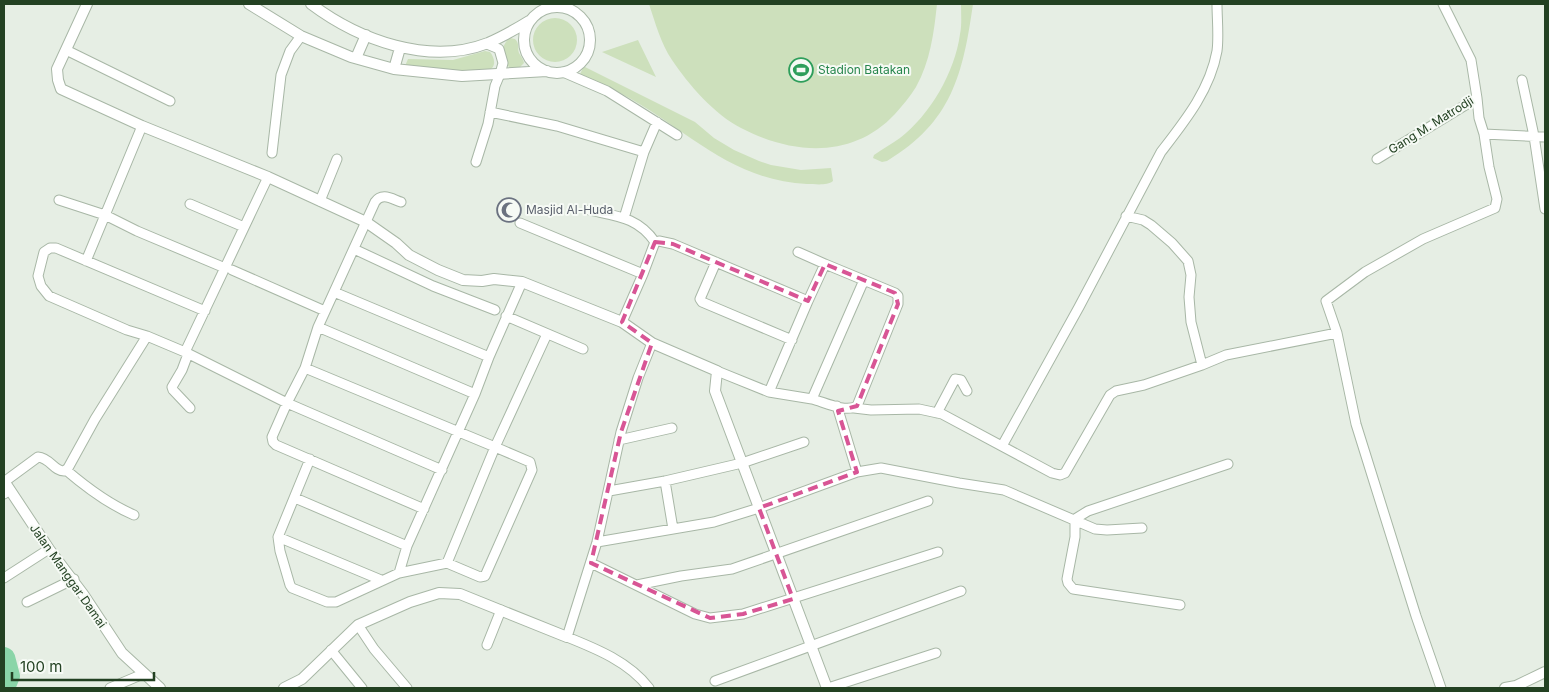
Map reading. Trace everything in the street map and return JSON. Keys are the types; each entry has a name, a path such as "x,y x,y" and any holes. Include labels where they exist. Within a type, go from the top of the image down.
{"street":[{"path":"87,4 58,69 61,89 142,126 268,178 366,222 396,243 409,255 463,280 482,281 494,279 522,282 622,322 652,343 769,392 812,399 837,406 884,410 913,408 937,413 1052,474 1060,475 1065,473 1110,395 1116,391 1144,385 1226,355 1337,332"},
{"path":"249,4 301,36 356,58 394,69 462,76 563,72 581,63 590,45 590,35 582,18 574,11 560,7 546,6 529,21 487,44 458,51 420,51 400,48 366,35 333,18 312,4"},
{"path":"1002,446 1080,307 1161,152 1206,86 1217,49 1217,4"},
{"name":"Gang M. Matrodji","path":"1377,159 1477,98 1471,60 1443,4"},
{"path":"529,21 524,32 524,44 528,56 536,66 547,72"},
{"path":"356,58 366,35"},
{"path":"272,153 281,76 290,52 301,36"},
{"path":"476,162 488,124 495,86 503,63 499,49 487,44"},
{"path":"394,69 400,48"},
{"path":"66,50 170,101"},
{"path":"563,72 607,91 676,134"},
{"path":"1522,80 1534,136 1545,209"},
{"path":"1441,688 1416,616 1356,424 1337,332 1326,301 1365,272 1423,239 1495,208 1497,199 1479,118 1477,98"},
{"path":"490,112 566,128 644,152"},
{"path":"624,218 644,152 657,122"},
{"path":"86,261 142,126"},
{"path":"1484,134 1545,138"},
{"path":"320,201 337,159"},
{"path":"190,408 172,387 190,354 204,311 228,269 244,227 268,178"},
{"path":"401,202 380,196 375,202 318,328 305,368 272,437 273,442 424,509"},
{"path":"59,200 104,215 326,311"},
{"path":"190,204 244,227"},
{"path":"589,210 624,218 640,225 655,242"},
{"path":"1126,216 1143,220 1151,225 1172,243 1188,262 1191,275 1189,297 1191,322 1202,365"},
{"path":"520,223 644,274"},
{"path":"655,242 673,244 808,301"},
{"path":"622,322 644,274 655,242"},
{"path":"204,311 56,248 50,248 44,252 38,276 41,286 49,296 127,330 148,336 190,354 287,403 442,470"},
{"path":"354,249 433,286 495,310"},
{"path":"798,252 895,292 898,296 898,304 857,406 854,408"},
{"path":"716,262 700,299 702,302 792,340"},
{"path":"769,392 825,264"},
{"path":"812,399 864,280"},
{"path":"399,573 407,546 442,470 522,282"},
{"path":"334,292 489,357"},
{"path":"506,316 583,349"},
{"path":"318,328 475,394"},
{"path":"447,563 496,446 547,334"},
{"path":"5,487 38,457 43,457 59,471 66,470 73,462 95,419 148,336"},
{"path":"567,637 597,542 619,440 638,378 652,343"},
{"path":"305,368 496,446 530,462 532,470 486,576 480,577 447,563 399,573 333,603 292,588 285,568 278,536 310,459"},
{"path":"717,371 715,387 828,688 936,653"},
{"path":"937,413 955,379 961,380 967,391"},
{"path":"837,406 857,472"},
{"path":"619,440 672,428"},
{"path":"609,491 665,481 742,463 804,442"},
{"path":"1075,519 1088,511 1228,464"},
{"path":"597,542 714,522 759,508 857,472 881,468 1004,490 1095,529 1142,528"},
{"path":"66,470 86,487 116,507 134,516"},
{"path":"665,481 673,529"},
{"name":"Jalan Manggar Damai","path":"5,487 49,549 74,580 122,653 142,674 160,688"},
{"path":"295,498 407,546"},
{"path":"637,585 681,576 732,569 928,501"},
{"path":"1075,519 1075,536 1067,579 1073,589 1180,605"},
{"path":"278,536 381,580"},
{"path":"4,578 49,549"},
{"path":"591,563 695,614 710,618 743,614 938,552"},
{"path":"27,602 74,580"},
{"path":"715,681 961,591"},
{"path":"285,688 302,679 358,625 410,602 439,593 460,594 592,647 620,662 643,680 649,688"},
{"path":"488,645 501,610"},
{"path":"358,625 407,688"},
{"path":"331,650 362,688"},
{"path":"1505,688 1516,686 1545,672"},
{"path":"110,688 142,674"}],"highlighted area":[{"path":"655,242 673,244 808,301 825,264 895,293 898,304 857,406 838,411 857,472 759,508 793,599 743,614 710,618 591,563 621,432 652,343 622,322"}],"green space":[{"name":"Stadion Batakan","path":"649,4 937,4 933,36 925,68 916,87 906,101 878,129 861,139 842,145 822,148 781,144 741,128 721,115 694,89 668,54 661,40"},
{"path":"961,4 973,4 959,74 951,94 940,113 909,146 887,161 882,162 873,158 874,155 900,138 911,128 931,105 947,78 953,63 961,27"},
{"path":"555,18 567,22 573,28 577,40 573,52 567,58 555,62 543,58 537,52 533,40 537,28 543,22"},
{"path":"510,38 517,41 519,53 524,61 519,68 510,68 503,56 503,48"},
{"path":"638,40 656,77 602,52"},
{"path":"485,51 490,52 494,60 494,65 487,71 405,66 408,59 453,60"},
{"path":"585,67 695,122 714,138 734,150 771,165 801,170 831,168 833,181 828,184 807,184 779,180 754,173 731,163 645,107 622,94 583,78 580,74"}],"waterway":[{"path":"4,656 6,657 11,676 6,688"}],"place":[{"name":"Stadion Batakan","path":"801,70"},
{"name":"Masjid Al-Huda","path":"509,210"}]}
